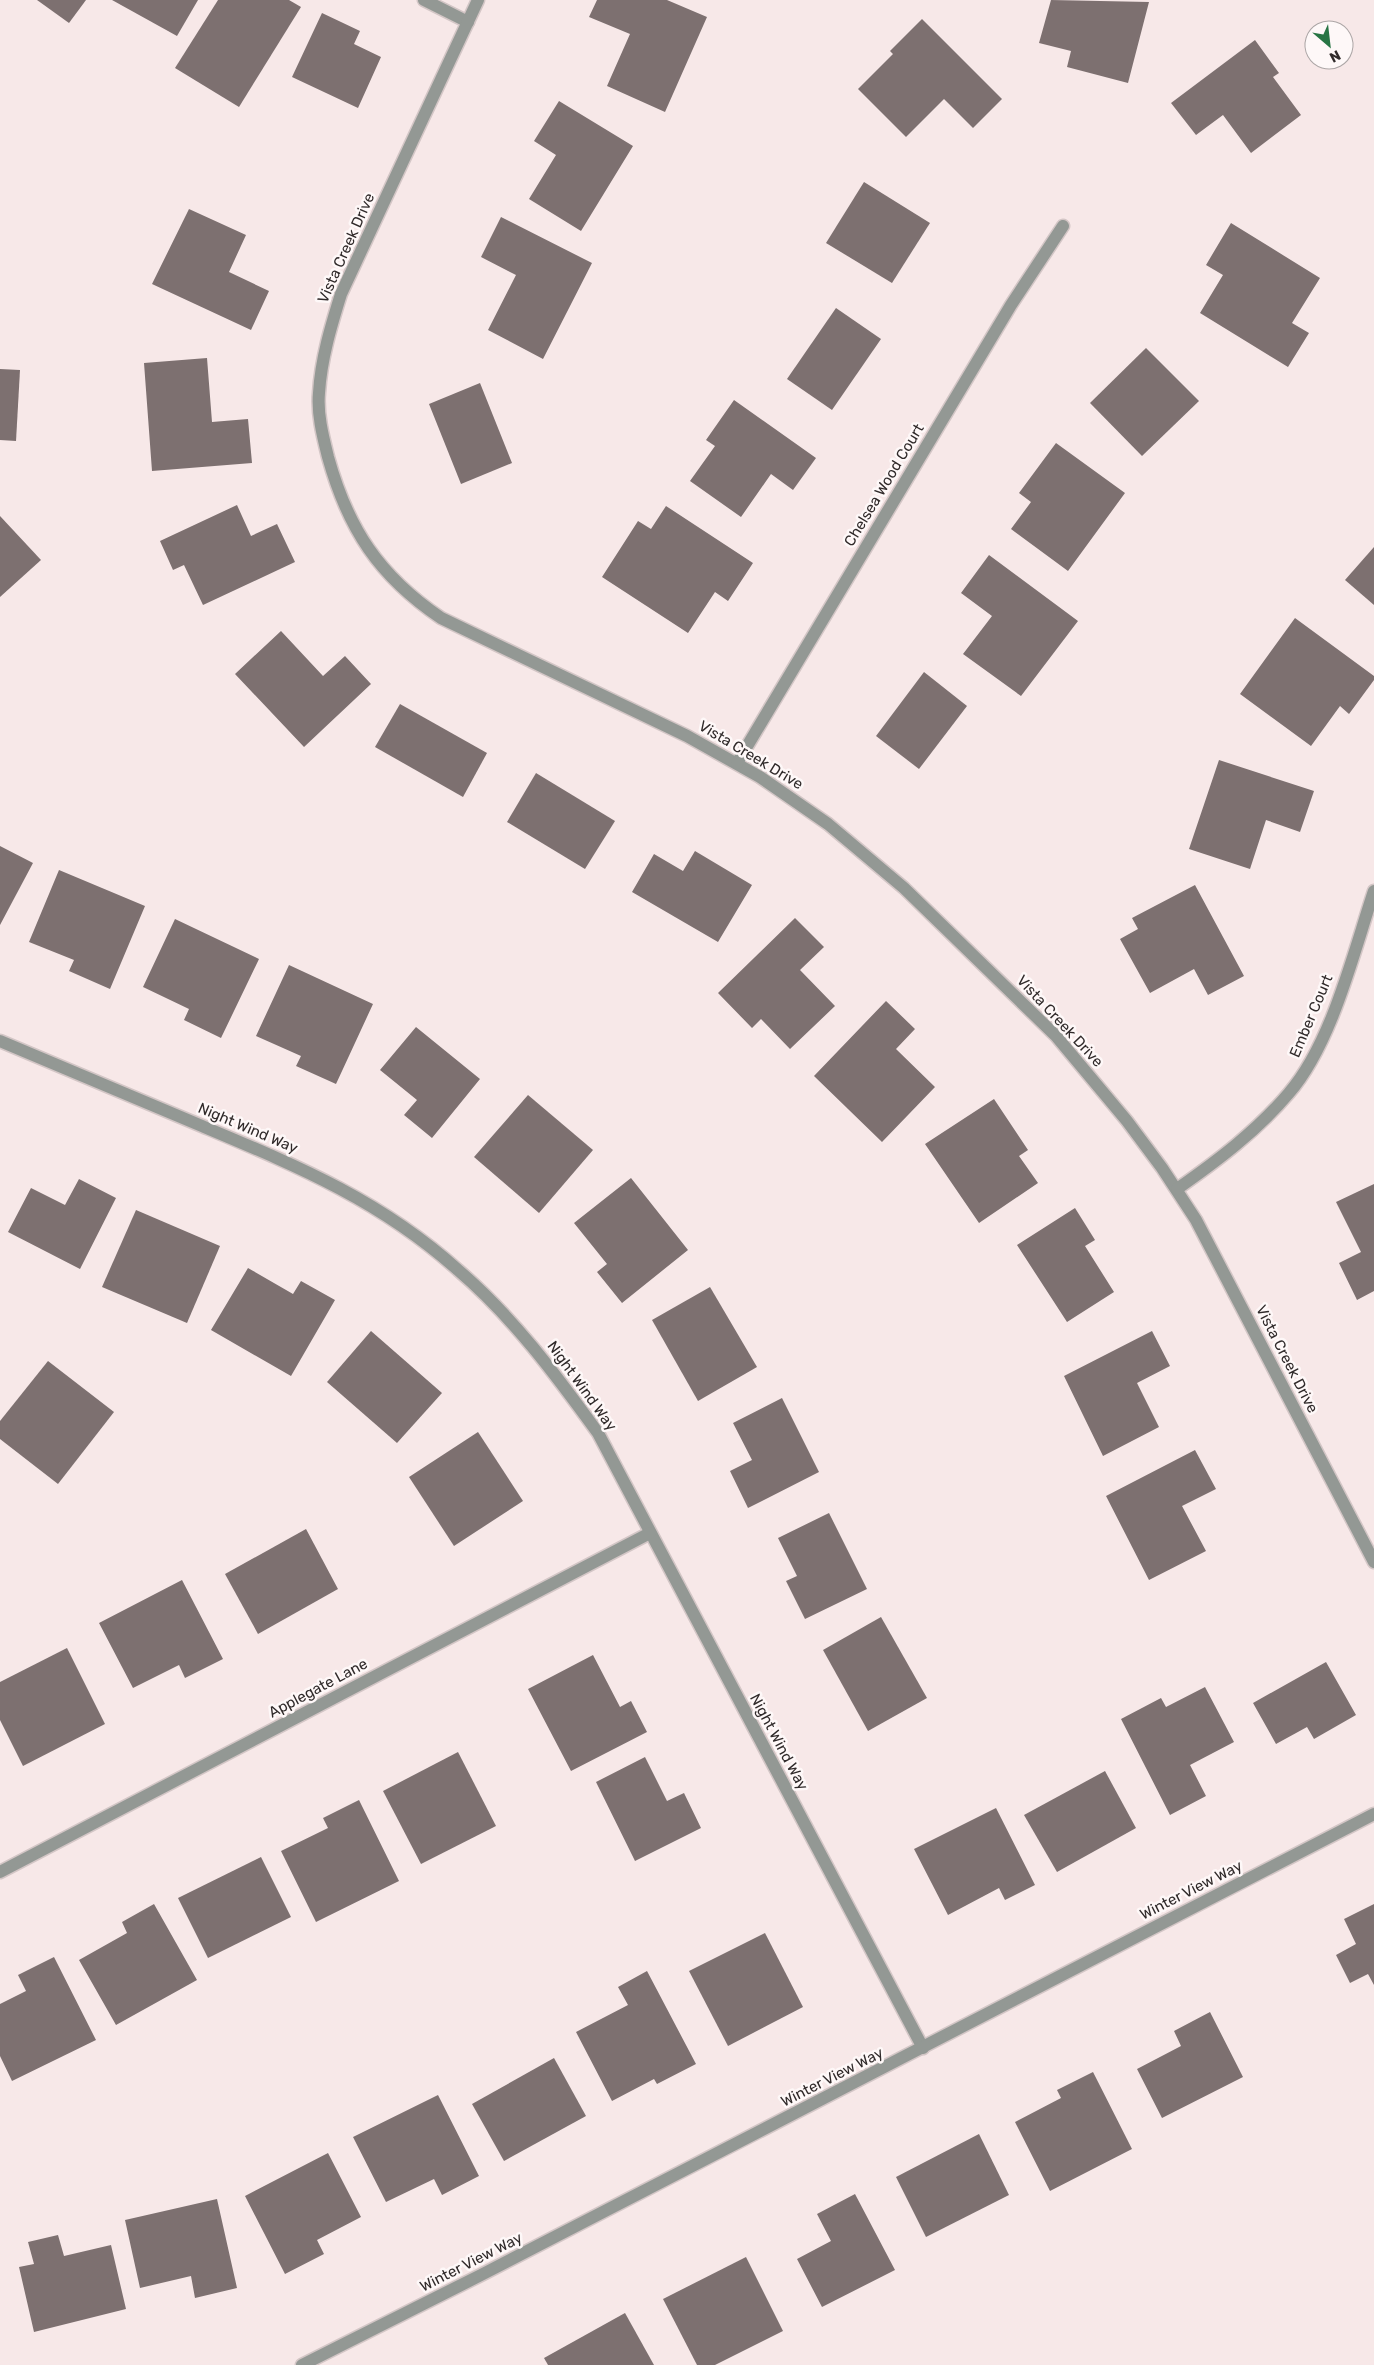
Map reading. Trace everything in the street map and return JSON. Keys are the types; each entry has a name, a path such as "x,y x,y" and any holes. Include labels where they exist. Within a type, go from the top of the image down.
{"street":[{"path":"424,0 468,22"},
{"name":"Vista Creek Drive","path":"478,0 341,294 326,340 318,395 321,423 334,478 347,511 367,547 394,581 414,600 441,618 687,736 737,763 828,824 904,888 1056,1036 1127,1121 1196,1220 1374,1562"},
{"name":"Chelsea Wood Court","path":"737,763 1011,305 1063,226"},
{"name":"Ember Court","path":"1176,1189 1241,1141 1290,1092 1308,1067 1334,1010 1374,891"},
{"name":"Night Wind Way","path":"0,1041 307,1171 358,1197 409,1230 458,1269 505,1314 556,1375 598,1433 923,2048"},
{"name":"Applegate Lane","path":"0,1872 650,1533"},
{"name":"Winter View Way","path":"302,2365 482,2275 1374,1814"}],"building":[{"path":"37,0 86,0 69,23"},
{"path":"112,0 198,0 177,36"},
{"path":"218,0 289,0 301,7 239,107 175,68"},
{"path":"597,0 667,0 707,17 665,112 607,86 630,34 589,17"},
{"path":"1051,0 1149,2 1128,83 1067,67 1071,51 1039,43"},
{"path":"322,13 360,31 354,44 381,57 358,108 292,77"},
{"path":"922,19 1002,99 973,128 944,99 906,137 858,89 893,54 890,51"},
{"path":"1255,40 1279,73 1273,77 1301,115 1251,153 1223,115 1196,135 1171,103"},
{"path":"559,101 633,146 581,231 529,199 556,155 534,141"},
{"path":"864,182 930,223 892,283 826,243"},
{"path":"189,209 246,235 229,272 269,291 251,330 152,284"},
{"path":"501,217 592,263 543,359 488,330 516,275 481,257"},
{"path":"1231,223 1320,278 1292,323 1309,333 1288,367 1200,313 1223,275 1206,265"},
{"path":"836,308 881,339 832,410 787,379"},
{"path":"1146,348 1199,401 1142,456 1090,403"},
{"path":"207,358 212,422 248,419 252,463 152,471 144,363"},
{"path":"0,369 20,370 16,441 0,440"},
{"path":"480,383 512,463 461,484 429,404"},
{"path":"734,400 816,458 793,490 771,474 741,517 690,481 715,446 706,440"},
{"path":"1056,443 1125,493 1068,571 1011,529 1031,502 1019,493"},
{"path":"237,505 251,536 277,524 295,562 203,605 184,565 173,570 160,541"},
{"path":"666,506 753,563 728,601 715,592 688,633 602,577 638,521 651,529"},
{"path":"0,516 41,560 0,597"},
{"path":"1374,547 1374,605 1345,580"},
{"path":"989,555 1078,621 1021,696 963,654 992,616 961,593"},
{"path":"1295,618 1374,676 1374,680 1349,714 1340,706 1311,746 1240,694"},
{"path":"281,631 323,676 345,656 371,684 304,747 235,674"},
{"path":"924,672 967,706 919,769 876,736"},
{"path":"400,704 487,753 463,797 375,747"},
{"path":"1219,760 1314,791 1300,832 1266,820 1250,869 1189,849"},
{"path":"536,773 615,821 585,869 507,822"},
{"path":"0,846 33,863 0,925"},
{"path":"695,851 752,885 718,942 632,892 654,854 683,871"},
{"path":"59,870 145,906 110,989 69,971 74,960 29,942"},
{"path":"1195,885 1244,976 1208,995 1194,969 1150,993 1120,939 1138,929 1132,918"},
{"path":"795,918 824,947 800,970 835,1006 790,1049 761,1019 752,1028 718,993"},
{"path":"175,919 259,959 221,1038 184,1020 189,1009 143,987"},
{"path":"289,965 373,1004 336,1084 296,1066 301,1056 256,1036"},
{"path":"886,1001 915,1029 896,1049 935,1087 882,1142 814,1076"},
{"path":"416,1027 480,1079 432,1138 404,1115 417,1100 380,1070"},
{"path":"528,1095 593,1150 539,1213 474,1157"},
{"path":"994,1099 1028,1150 1019,1156 1038,1183 979,1223 925,1144"},
{"path":"631,1178 688,1250 622,1303 597,1272 607,1264 574,1223"},
{"path":"79,1179 116,1198 80,1269 8,1232 31,1188 65,1205"},
{"path":"1374,1184 1374,1291 1357,1300 1339,1263 1361,1252 1336,1202"},
{"path":"1075,1208 1095,1240 1085,1246 1114,1292 1067,1322 1017,1245"},
{"path":"136,1210 220,1246 187,1323 102,1287"},
{"path":"248,1268 293,1294 301,1281 335,1300 291,1376 211,1330"},
{"path":"710,1287 757,1367 698,1401 652,1320"},
{"path":"371,1331 442,1393 397,1443 327,1382"},
{"path":"1152,1331 1170,1366 1137,1383 1159,1427 1103,1456 1064,1376"},
{"path":"48,1361 114,1412 58,1484 0,1439 0,1421"},
{"path":"782,1398 819,1472 748,1508 730,1471 752,1460 733,1423"},
{"path":"478,1432 523,1501 454,1546 409,1477"},
{"path":"1195,1450 1216,1489 1182,1506 1206,1551 1149,1580 1106,1496"},
{"path":"829,1513 867,1589 805,1619 786,1581 797,1576 778,1538"},
{"path":"306,1529 338,1589 258,1634 225,1574"},
{"path":"182,1580 223,1659 185,1678 179,1665 133,1688 99,1623"},
{"path":"881,1617 927,1698 868,1731 823,1650"},
{"path":"67,1648 105,1724 23,1766 0,1720 0,1682"},
{"path":"593,1655 620,1707 631,1701 647,1732 571,1771 528,1689"},
{"path":"1326,1662 1356,1715 1314,1739 1307,1727 1276,1744 1253,1703"},
{"path":"1205,1687 1234,1742 1190,1765 1206,1796 1170,1815 1121,1719 1161,1698 1166,1707"},
{"path":"458,1752 496,1826 421,1864 383,1791"},
{"path":"645,1757 667,1801 684,1793 701,1828 635,1861 596,1782"},
{"path":"1105,1771 1136,1828 1057,1872 1024,1815"},
{"path":"359,1800 399,1881 316,1922 281,1851 328,1828 323,1818"},
{"path":"996,1808 1035,1885 1005,1900 999,1888 948,1915 914,1849"},
{"path":"261,1857 291,1917 208,1958 178,1898"},
{"path":"154,1904 197,1980 116,2025 79,1960 127,1933 122,1922"},
{"path":"1374,1904 1374,1985 1368,1974 1350,1983 1336,1955 1356,1944 1344,1919"},
{"path":"765,1933 803,2007 728,2046 689,1971"},
{"path":"54,1957 96,2040 12,2081 0,2056 0,2004 26,1991 18,1975"},
{"path":"647,1971 696,2064 657,2084 654,2079 612,2101 576,2032 628,2005 618,1987"},
{"path":"1210,2012 1243,2077 1162,2118 1137,2069 1181,2046 1174,2031"},
{"path":"554,2058 586,2116 504,2161 472,2104"},
{"path":"1093,2072 1132,2149 1050,2191 1015,2122 1061,2098 1057,2090"},
{"path":"438,2095 479,2176 442,2195 434,2179 386,2202 353,2137"},
{"path":"979,2134 1009,2195 926,2237 896,2177"},
{"path":"328,2153 361,2217 317,2240 324,2254 285,2274 245,2196"},
{"path":"855,2194 895,2270 822,2307 797,2259 831,2241 817,2214"},
{"path":"217,2199 237,2288 195,2298 191,2276 140,2288 125,2220"},
{"path":"58,2235 64,2256 111,2245 126,2309 34,2332 19,2267 34,2264 28,2242"},
{"path":"746,2257 783,2331 715,2365 697,2365 663,2299"},
{"path":"625,2313 654,2365 548,2365 544,2358"}]}
